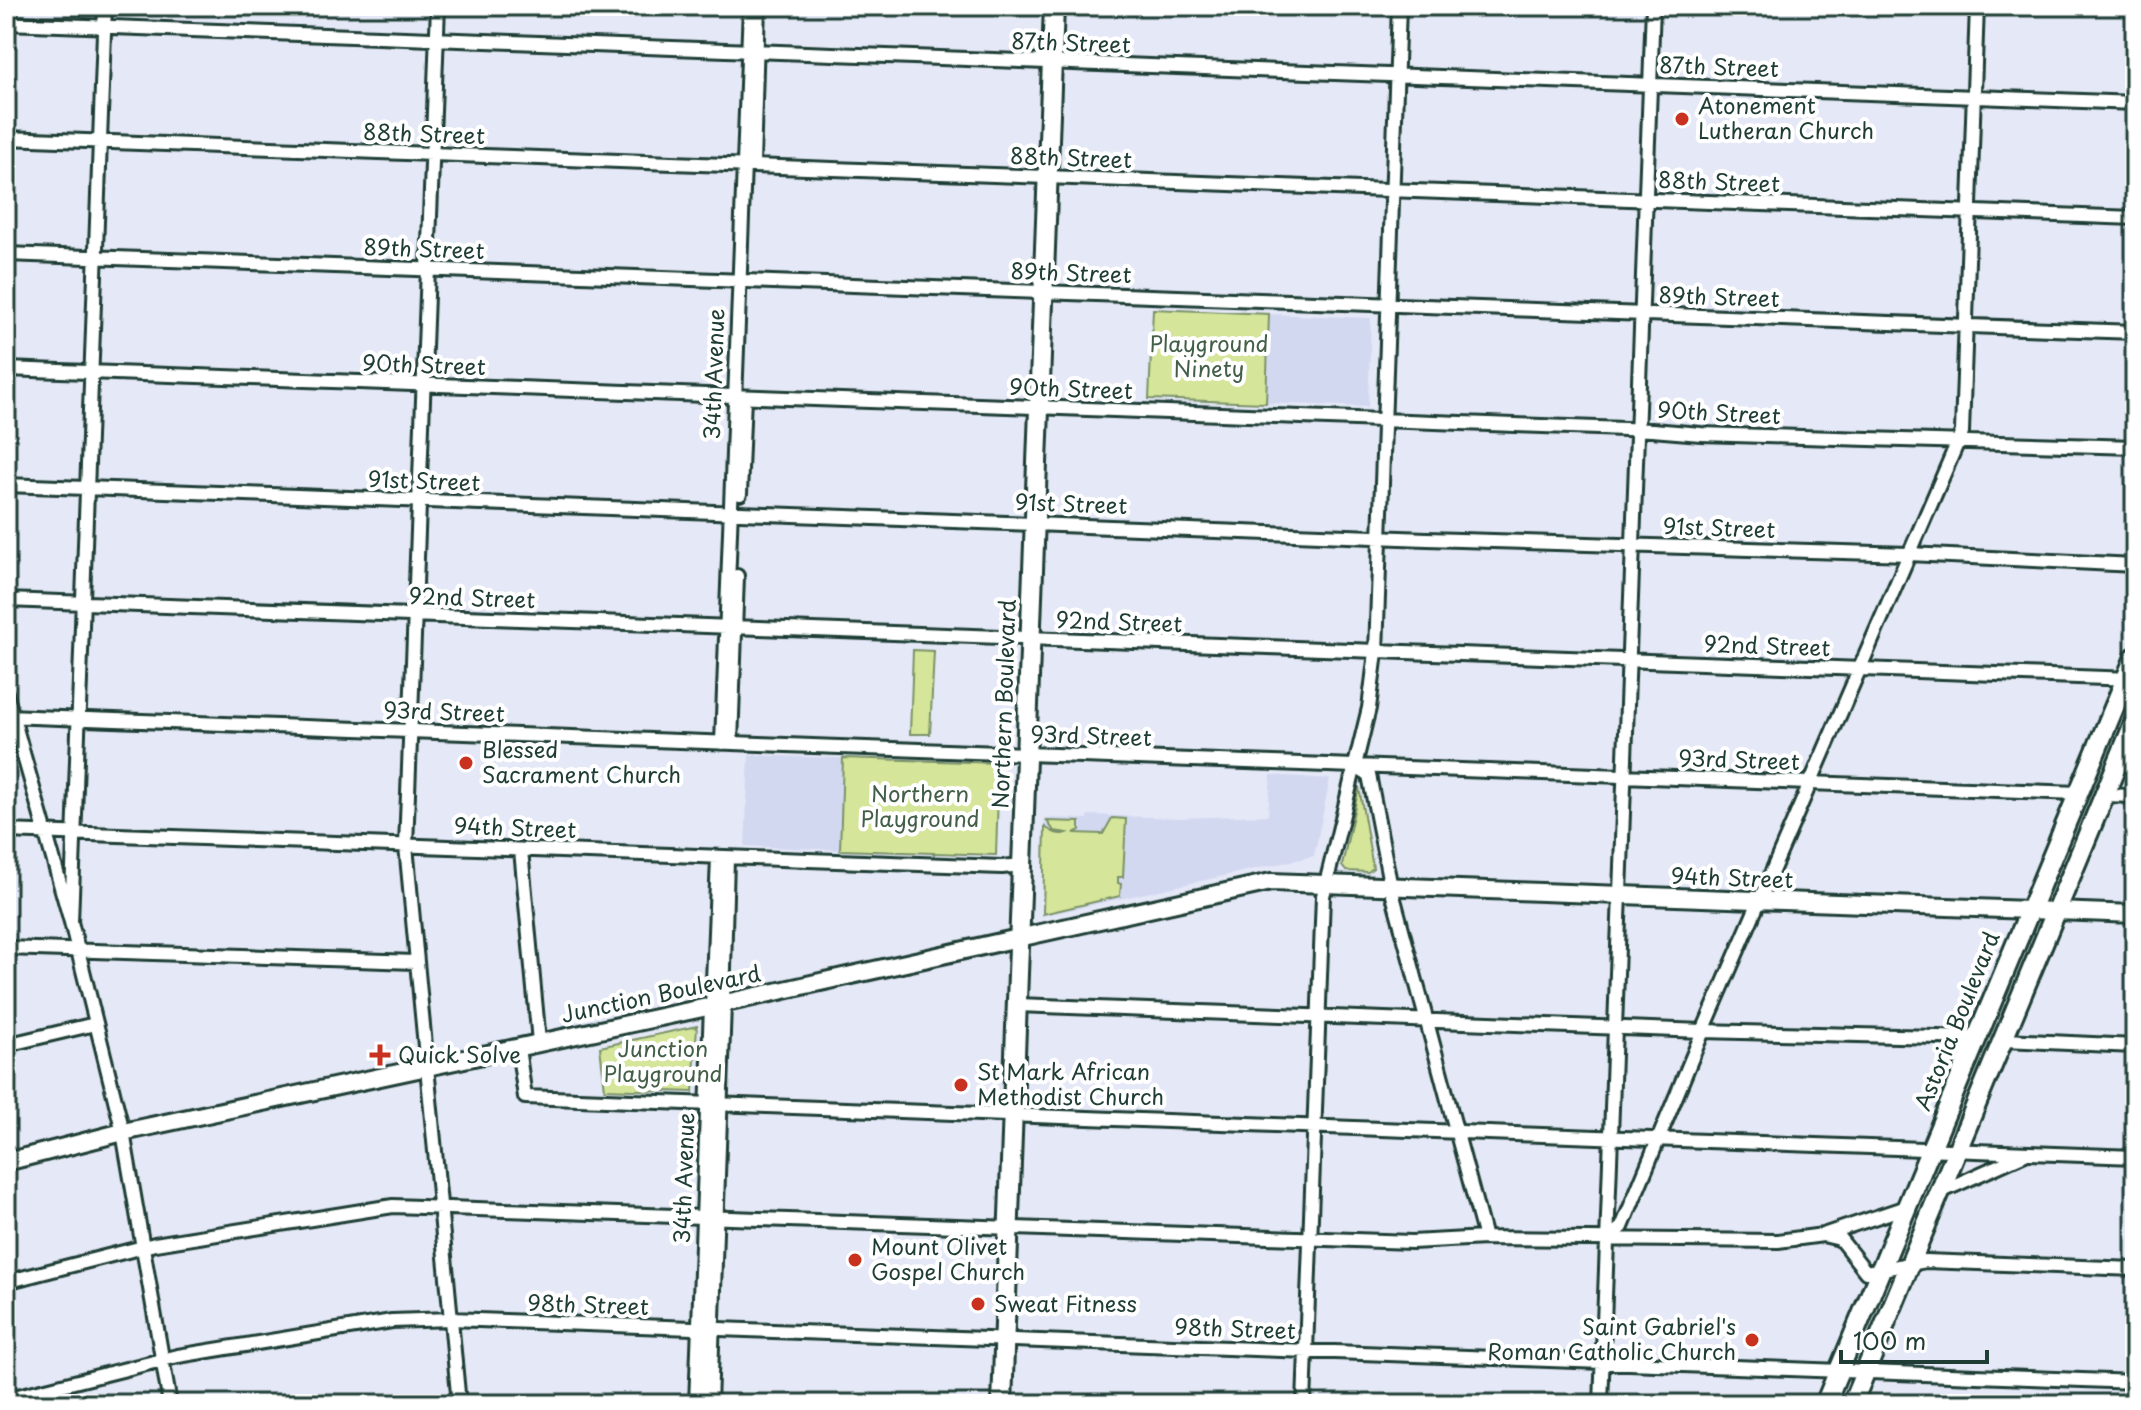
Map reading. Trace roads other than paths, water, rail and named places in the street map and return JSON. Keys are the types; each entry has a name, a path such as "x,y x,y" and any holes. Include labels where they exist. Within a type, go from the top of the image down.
{"main road":[{"name":"Northern Boulevard","path":"1002,1404 1054,6"},
{"name":"Astoria Boulevard","path":"1825,1404 2029,909 2131,679 2135,657"},
{"path":"1852,1404 2135,721"},
{"name":"Junction Boulevard","path":"6,1162 123,1132 718,1005 1271,882 1327,885"},
{"name":"94th Street","path":"1327,885 2135,914"}],"street":[{"path":"71,922 105,6"},
{"path":"438,6 406,846 459,1404"},
{"name":"34th Avenue","path":"727,743 752,52 750,6"},
{"name":"34th Avenue","path":"752,52 758,6"},
{"path":"1304,1404 1323,896 1371,699 1376,652 1399,6"},
{"path":"1601,1404 1653,6"},
{"path":"1607,1240 1622,1227 1809,783 1962,432 1977,6"},
{"name":"87th Street","path":"6,23 2135,103"},
{"name":"88th Street","path":"6,138 2135,218"},
{"name":"89th Street","path":"6,254 2135,332"},
{"name":"90th Street","path":"6,369 2135,447"},
{"name":"91st Street","path":"6,485 1909,554 2135,565"},
{"name":"92nd Street","path":"6,600 2131,679"},
{"path":"6,693 9,716 71,922 123,1132 170,1404"},
{"name":"93rd Street","path":"9,716 2079,793"},
{"path":"1355,766 1369,775 1391,888 1485,1238"},
{"path":"2104,795 2135,796"},
{"name":"94th Street","path":"6,831 723,858 1002,867 1022,865"},
{"path":"521,850 539,1042"},
{"name":"34th Avenue","path":"709,1404 706,1329 723,858"},
{"path":"6,948 415,962"},
{"path":"1017,1005 1615,1028 1976,1038"},
{"path":"6,1045 95,1024"},
{"path":"2004,1040 2135,1046"},
{"path":"518,1048 525,1097 2135,1157"},
{"path":"1940,1192 2027,1153"},
{"path":"6,1282 144,1247 393,1206 1412,1242 1485,1238 1778,1241 1823,1235 1906,1207"},
{"path":"1823,1235 1840,1239 1866,1272 1926,1261 2135,1269"},
{"name":"98th Street","path":"6,1399 162,1360 392,1321 451,1319 2135,1382"},
{"name":"34th Avenue","path":"697,1404 706,1329"}],"place":[{"name":"Atonement Lutheran Church","path":"1682,119"},
{"name":"Blessed Sacrament Church","path":"466,763"},
{"name":"Quick Solve","path":"380,1055"},
{"name":"St Mark African Methodist Church","path":"961,1085"},
{"name":"Mount Olivet Gospel Church","path":"855,1260"},
{"name":"Sweat Fitness","path":"978,1304"},
{"name":"Saint Gabriel's Roman Catholic Church","path":"1752,1340"}],"park label":[{"name":"Playground Ninety","path":"1209,356"},
{"name":"Northern Playground","path":"920,806"},
{"name":"Junction Playground","path":"663,1062"}]}
